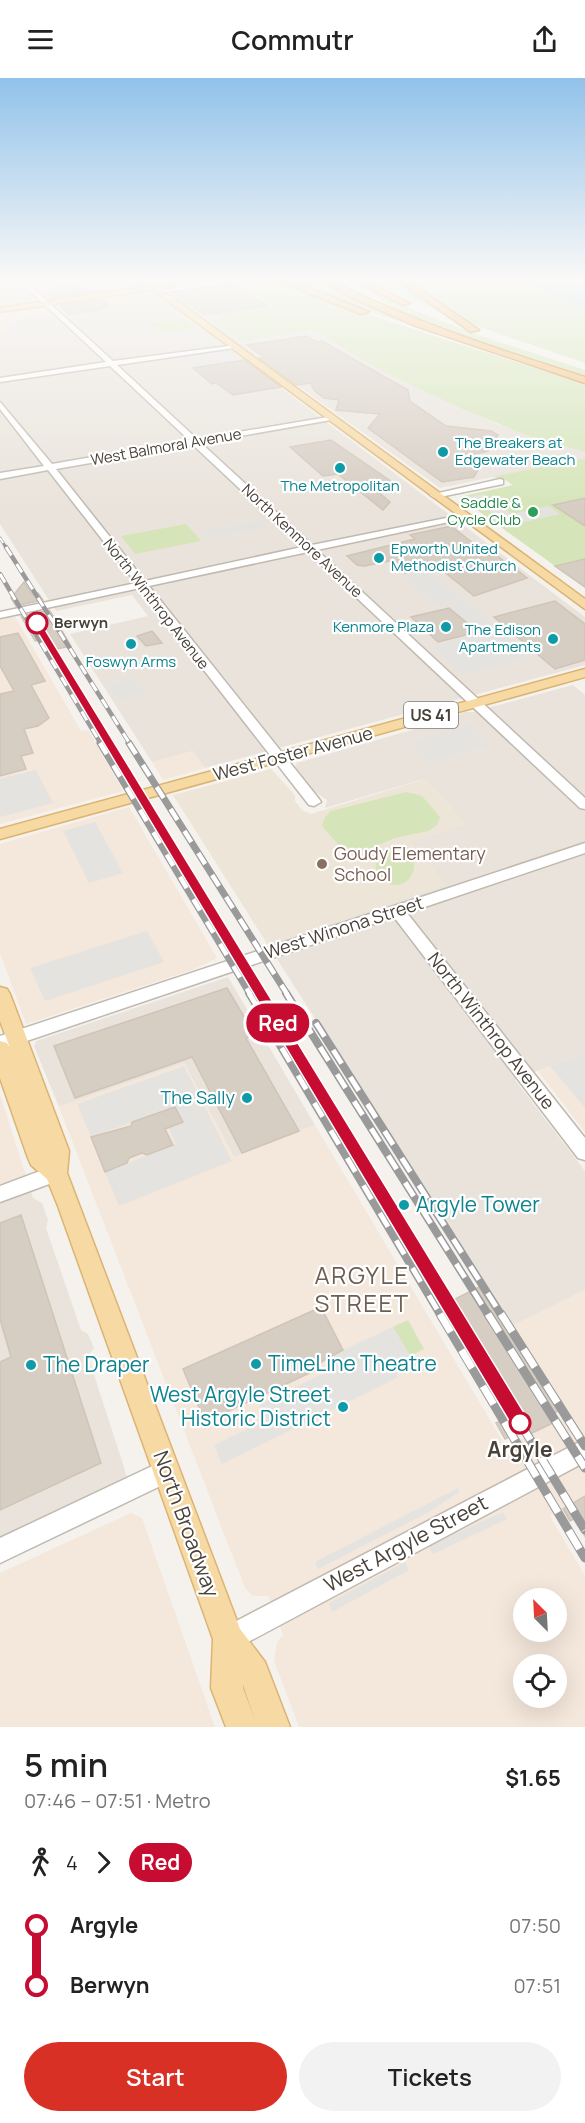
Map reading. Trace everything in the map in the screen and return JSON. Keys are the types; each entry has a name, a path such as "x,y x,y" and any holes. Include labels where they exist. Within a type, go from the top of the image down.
{"highway":[{"path":"508,355 585,380"}],"main road":[{"path":"246,355 585,605"},
{"name":"West Foster Avenue","path":"0,834 585,673"},
{"name":"North Broadway","path":"0,994 5,1043 39,1158 56,1173 228,1639 254,1673 274,1727"},
{"name":"North Broadway","path":"228,1639 228,1688 242,1727"}],"street":[{"name":"North Kenmore Avenue","path":"102,355 585,805"},
{"path":"0,380 173,355"},
{"name":"North Winthrop Avenue","path":"0,404 314,802"},
{"name":"West Balmoral Avenue","path":"0,476 331,418"},
{"path":"435,495 500,482"},
{"path":"0,615 463,516"},
{"name":"West Winona Street","path":"5,1043 585,848"},
{"name":"North Winthrop Avenue","path":"397,911 585,1152"},
{"path":"0,1194 56,1173"},
{"name":"West Argyle Street","path":"228,1639 585,1450"},
{"path":"0,1551 167,1471"}],"shaded area":[{"path":"0,355 238,355 585,617 585,665 205,768 193,751 152,762 70,634 148,616 132,595 56,611 0,524"},
{"path":"231,355 239,360 192,368 179,357"},
{"path":"255,355 356,355 382,371 497,424 585,452 585,458 440,488"},
{"path":"483,494 512,514 548,506 560,514 511,525 506,521 498,523 488,516 494,514 477,502 470,503 462,498"},
{"path":"261,520 269,528 207,538 201,532"},
{"path":"426,568 525,651 518,653 524,659 463,675 433,647 480,633 447,605 438,606 401,574"},
{"path":"14,615 81,731 88,730 123,791 0,824 0,620"},
{"path":"136,678 139,685 136,686 145,694 119,701 108,685"},
{"path":"573,685 585,695 585,1052 515,1080 585,1171 585,1290 512,1326 266,942 285,939 445,884 410,842 424,779 325,808 327,800 315,792 295,767 297,763 453,718 465,712 473,712"},
{"path":"469,725 490,745 429,763 409,742"},
{"path":"193,751 205,768 163,780 152,762"},
{"name":"Goudy Elementary School","path":"271,769 295,795 295,801 302,810 311,814 425,779 467,824 411,842 446,885 285,939 266,942 173,795"},
{"path":"36,770 53,803 0,817 0,779"},
{"path":"129,807 217,958 192,970 26,1024 0,953 0,844"},
{"path":"95,822 123,873 89,883 63,831"},
{"path":"147,931 164,962 45,1001 30,968"},
{"path":"228,977 315,1125 234,1157 184,1063 59,1107 34,1046 36,1041"},
{"path":"585,1052 585,1132 538,1071"},
{"path":"585,1052 585,1108 550,1066"},
{"path":"184,1063 234,1157 315,1125 506,1447 568,1415 512,1326 585,1290 585,1496 550,1516 585,1576 585,1727 299,1727 274,1661 277,1642 283,1635 268,1596 253,1596 245,1588 59,1107"},
{"path":"184,1066 232,1161 119,1206 105,1172 176,1144 168,1127 182,1122 175,1107 91,1137 77,1104"},
{"path":"0,1095 29,1185 0,1196"},
{"path":"29,1185 33,1198 42,1203 48,1220 46,1228 81,1330 88,1334 94,1348 88,1356 130,1486 0,1548 0,1196"},
{"path":"393,1327 410,1356 396,1365 397,1378 222,1464 214,1445 266,1420 259,1404 331,1370 326,1361 328,1357"},
{"path":"458,1488 459,1492 429,1512 318,1569 315,1562"},
{"path":"503,1512 507,1519 433,1554 428,1546"},
{"path":"131,1513 142,1518 215,1727 0,1727 0,1573"},
{"path":"405,1562 409,1570 332,1612 329,1603"}],"green space":[{"path":"355,355 494,355 585,384 585,452 526,435 458,407 382,371"},
{"path":"513,355 539,355 585,370 585,377"},
{"path":"561,355 585,355 585,363"},
{"name":"Saddle & Cycle Club","path":"585,458 585,559 555,566 459,497 513,485 504,479 492,477"},
{"path":"186,524 201,541 135,554 121,536"},
{"path":"406,792 422,796 440,817 437,825 428,831 395,838 362,852 342,849 322,826 325,817 331,811"},
{"path":"395,847 409,852 414,866 409,880 395,885 381,880 376,866 381,852"},
{"path":"408,1320 424,1349 410,1356 393,1327"}],"building":[{"path":"261,355 346,355 408,390 410,401 446,426 491,431 498,435 488,451 466,456 480,466 474,477 442,482 368,428 380,414 336,410 339,400 324,398 314,390 311,383 296,385 259,358 264,357"},
{"path":"244,360 281,387 233,395 216,383 212,384 193,368"},
{"name":"The Metropolitan","path":"331,440 395,484 376,490 390,502 383,510 338,474 323,476 290,447"},
{"path":"585,498 585,526 553,505 563,503"},
{"path":"451,526 490,556 496,555 508,564 509,569 517,570 527,578 474,596 437,566 405,573 390,561 364,566 357,565 347,556 415,539 410,535"},
{"path":"585,559 585,587 555,566"},
{"path":"24,582 32,594 38,593 43,600 16,606 11,598"},
{"name":"The Edison Apartments","path":"555,601 585,624 585,660 555,669 494,617"},
{"name":"Kenmore Plaza","path":"449,608 478,632 438,642 411,617"},
{"path":"49,610 71,646 57,649 52,642 43,639 35,641 21,616"},
{"path":"152,631 162,643 146,646 137,636"},
{"path":"18,633 45,681 31,685 49,718 38,726 24,729 33,753 21,756 26,769 0,776 0,694 14,691 0,666 0,637"},
{"name":"The Sally","path":"227,988 255,1035 246,1038 299,1131 242,1153 192,1057 75,1098 54,1046"},
{"path":"175,1107 183,1122 165,1129 173,1145 147,1155 142,1153 129,1158 127,1163 105,1172 91,1137 131,1126 132,1122"},
{"name":"The Draper","path":"21,1215 101,1463 0,1510 0,1362 11,1357 0,1319 0,1223"},
{"path":"479,1287 558,1411 553,1414 557,1421 526,1436 522,1430 505,1439 496,1423 501,1421 493,1407 469,1340 465,1317 455,1299"},
{"name":"TimeLine Theatre","path":"321,1307 343,1350 312,1367 314,1371 205,1422 183,1369"},
{"path":"585,1496 585,1536 574,1519 570,1521 563,1509"}],"railway":[{"path":"0,538 7,549"},
{"path":"6,547 130,744"},
{"path":"0,574 101,744"},
{"path":"100,743 250,994"},
{"path":"129,743 287,994"},
{"path":"249,993 441,1316"},
{"path":"286,993 489,1316"},
{"path":"272,1015 455,1316"},
{"path":"316,1023 502,1316"},
{"path":"440,1314 585,1558"},
{"path":"454,1314 585,1530"},
{"path":"488,1314 585,1468"},
{"path":"501,1314 585,1446"}],"metro line":[{"name":"Red","path":"37,623 520,1423"}],"place":[{"name":"The Breakers at Edgewater Beach","path":"443,452"},
{"name":"The Metropolitan","path":"340,468"},
{"name":"Saddle & Cycle Club","path":"533,512"},
{"name":"Epworth United Methodist Church","path":"379,558"},
{"name":"Berwyn","path":"37,623"},
{"name":"Kenmore Plaza","path":"446,627"},
{"name":"The Edison Apartments","path":"553,639"},
{"name":"Foswyn Arms","path":"131,644"},
{"name":"Goudy Elementary School","path":"322,864"},
{"name":"The Sally","path":"247,1098"},
{"name":"Argyle Tower","path":"404,1205"},
{"name":"TimeLine Theatre","path":"256,1364"},
{"name":"The Draper","path":"31,1365"},
{"name":"West Argyle Street Historic District","path":"343,1407"},
{"name":"Argyle","path":"520,1423"}],"district":[{"name":"ARGYLE STREET","path":"362,1290"}]}
